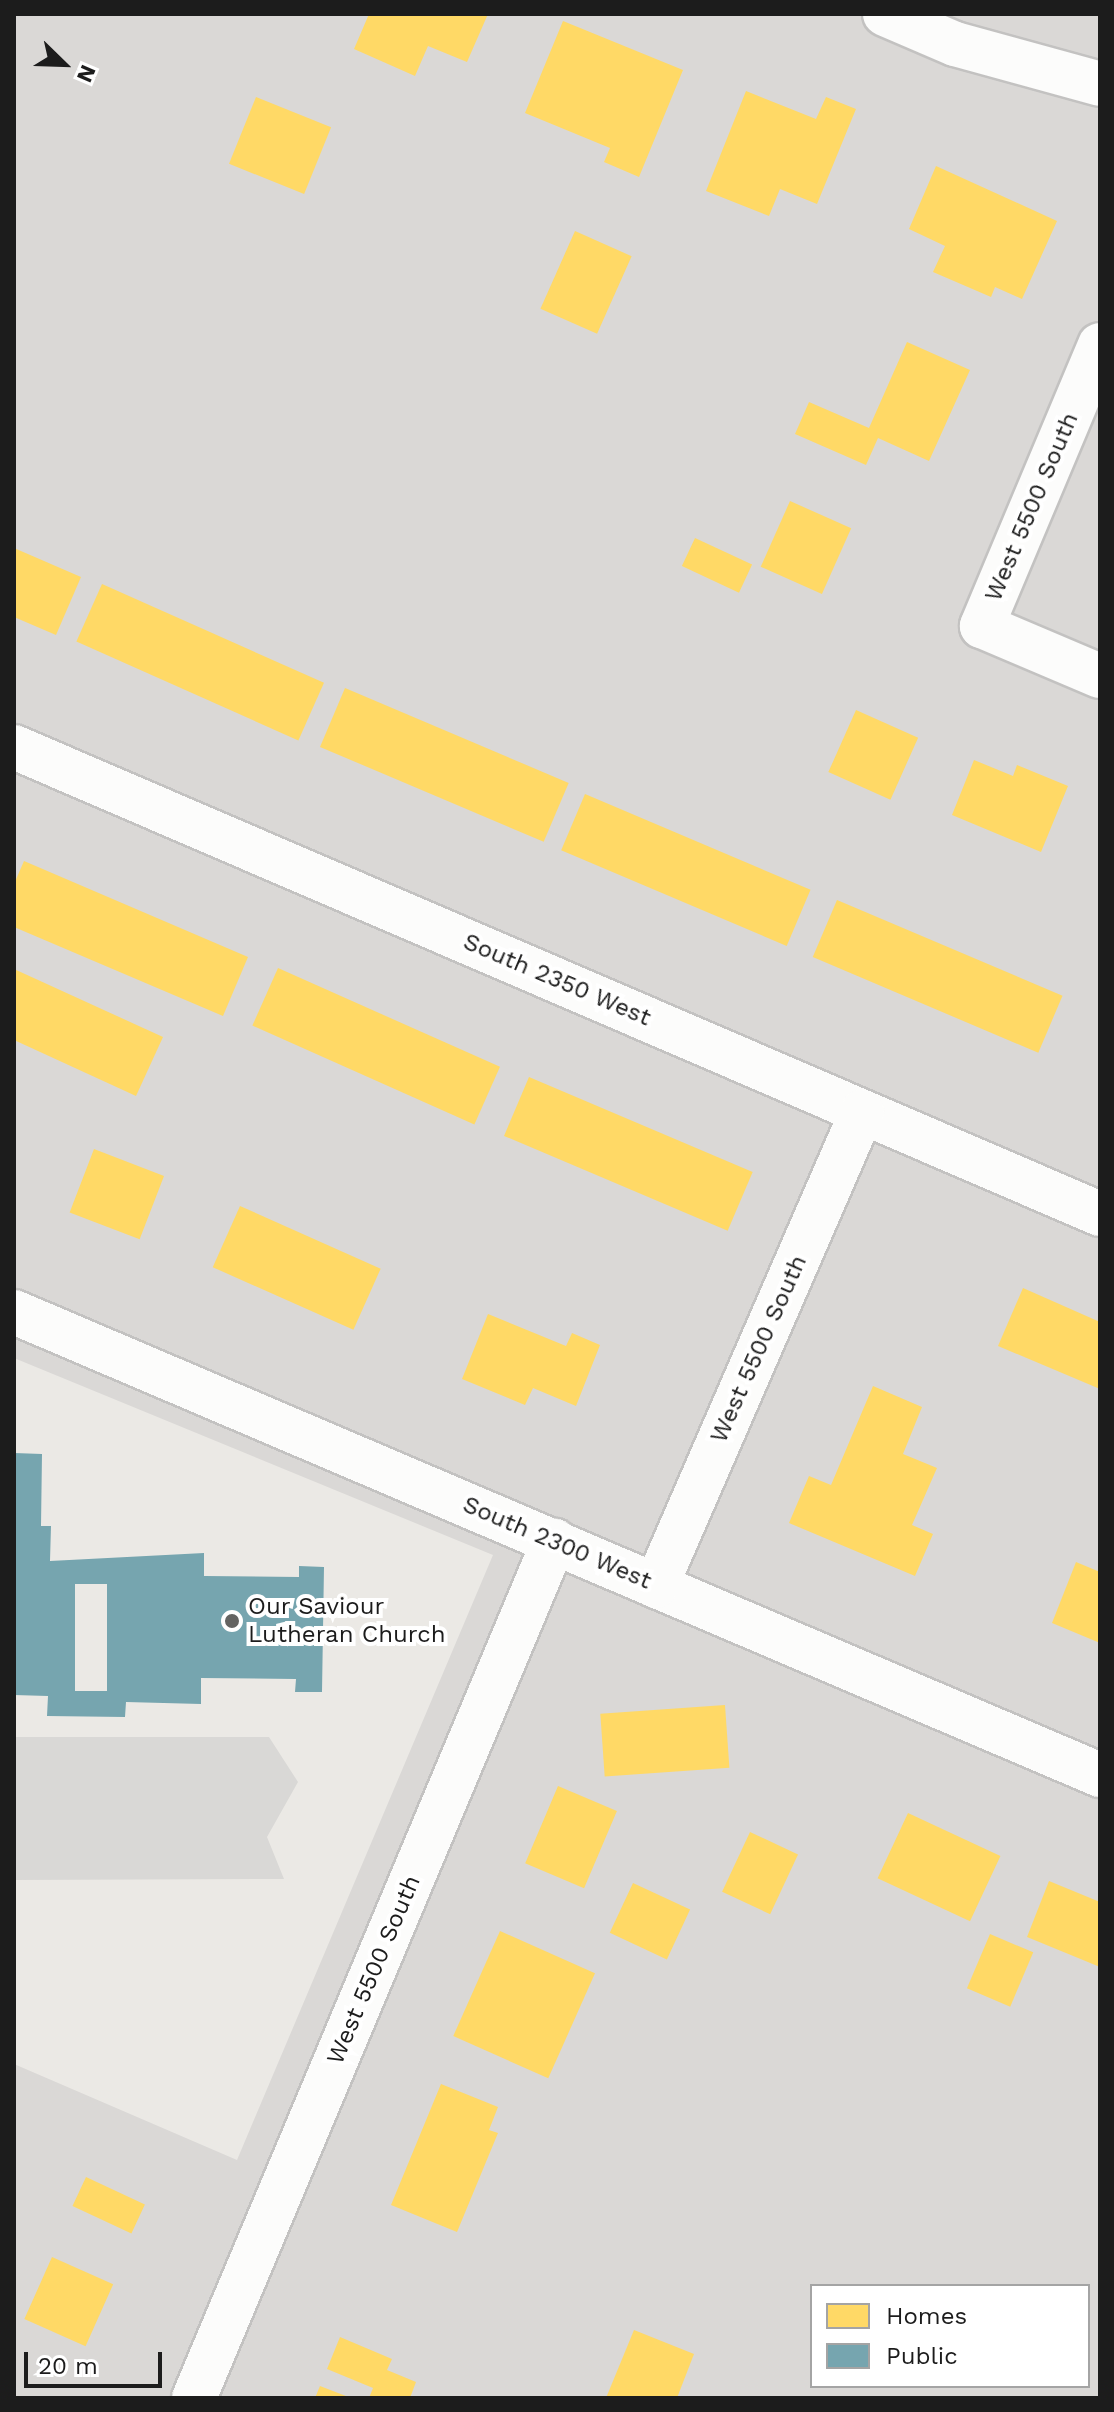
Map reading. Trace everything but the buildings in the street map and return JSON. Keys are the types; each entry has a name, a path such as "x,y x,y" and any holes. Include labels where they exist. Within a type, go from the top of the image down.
{"street":[{"path":"885,14 955,44 1100,84"},
{"name":"West 5500 South","path":"1100,345 982,626 1100,676"},
{"name":"South 2350 West","path":"14,747 1100,1214"},
{"name":"West 5500 South","path":"656,1586 862,1112"},
{"name":"South 2300 West","path":"14,1312 1100,1775"},
{"name":"West 5500 South","path":"194,2398 554,1541"}],"shaded area":[{"path":"14,14 1100,14 1100,2398 14,2398 14,2064 237,2160 493,1555 14,1358"},
{"path":"14,1737 269,1737 298,1782 267,1837 284,1879 14,1880"}],"place":[{"name":"Our Saviour Lutheran Church","path":"232,1621"}]}
